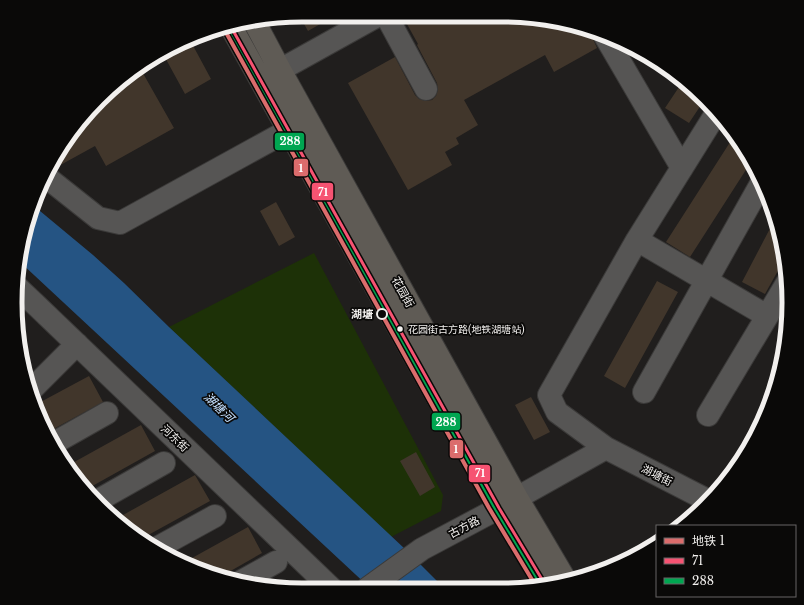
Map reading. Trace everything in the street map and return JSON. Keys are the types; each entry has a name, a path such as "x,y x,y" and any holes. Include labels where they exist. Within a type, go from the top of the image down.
{"main road":[{"name":"花园街","path":"256,26 508,503 543,580"},
{"name":"花园街","path":"234,31 289,130 508,503 562,576"}],"street":[{"path":"280,70 366,22"},
{"path":"390,22 426,89"},
{"path":"609,43 682,168"},
{"path":"713,119 637,240 767,316"},
{"path":"50,181 98,218 120,223 289,130"},
{"path":"644,392 758,189"},
{"name":"湖塘街","path":"637,240 549,395 557,412 606,448 703,498"},
{"name":"河东街","path":"23,292 326,583"},
{"path":"708,415 781,292"},
{"path":"35,386 77,344"},
{"path":"59,440 107,413"},
{"name":"古方路","path":"375,583 422,549 606,448"},
{"path":"102,498 164,463"},
{"path":"163,545 215,516"},
{"path":"247,578 276,562"}],"green space":[{"path":"314,253 443,495 441,511 391,537 169,327"}],"water":[{"name":"湖塘河","path":"38,209 124,283 439,583 365,583 24,266 27,248"}],"building":[{"path":"303,22 324,22 308,31"},
{"path":"406,22 502,22 538,24 556,27 592,37 597,48 554,72 545,55 464,100 478,125 456,138 459,144 445,152 452,165 408,190 348,83 395,57 415,95 419,99 426,101 432,100 436,96 438,90 437,83 417,45 418,44"},
{"path":"192,44 211,79 185,94 165,58"},
{"path":"142,72 174,128 106,166 95,146 57,167 80,132 104,104"},
{"path":"679,86 701,105 689,123 665,108"},
{"path":"731,141 747,168 690,257 666,242"},
{"path":"276,202 295,237 279,246 260,211"},
{"path":"771,227 780,267 765,294 742,282"},
{"path":"657,281 678,292 625,388 604,376"},
{"path":"89,376 103,402 52,430 40,402"},
{"path":"531,397 550,432 534,440 515,405"},
{"path":"141,425 155,451 92,486 73,463"},
{"path":"416,452 435,487 420,496 400,461"},
{"path":"195,475 210,501 147,536 121,516"},
{"path":"248,527 262,553 228,572 189,559"}],"metro line":[{"name":"1","path":"226,33 489,508 533,581"}],"transit line":[{"name":"71","path":"233,31 499,508 543,580"},
{"name":"288","path":"229,32 495,510 537,581"}],"place":[{"name":"湖塘","path":"382,314"},
{"name":"花园街古方路(地铁湖塘站)","path":"400,329"}]}
